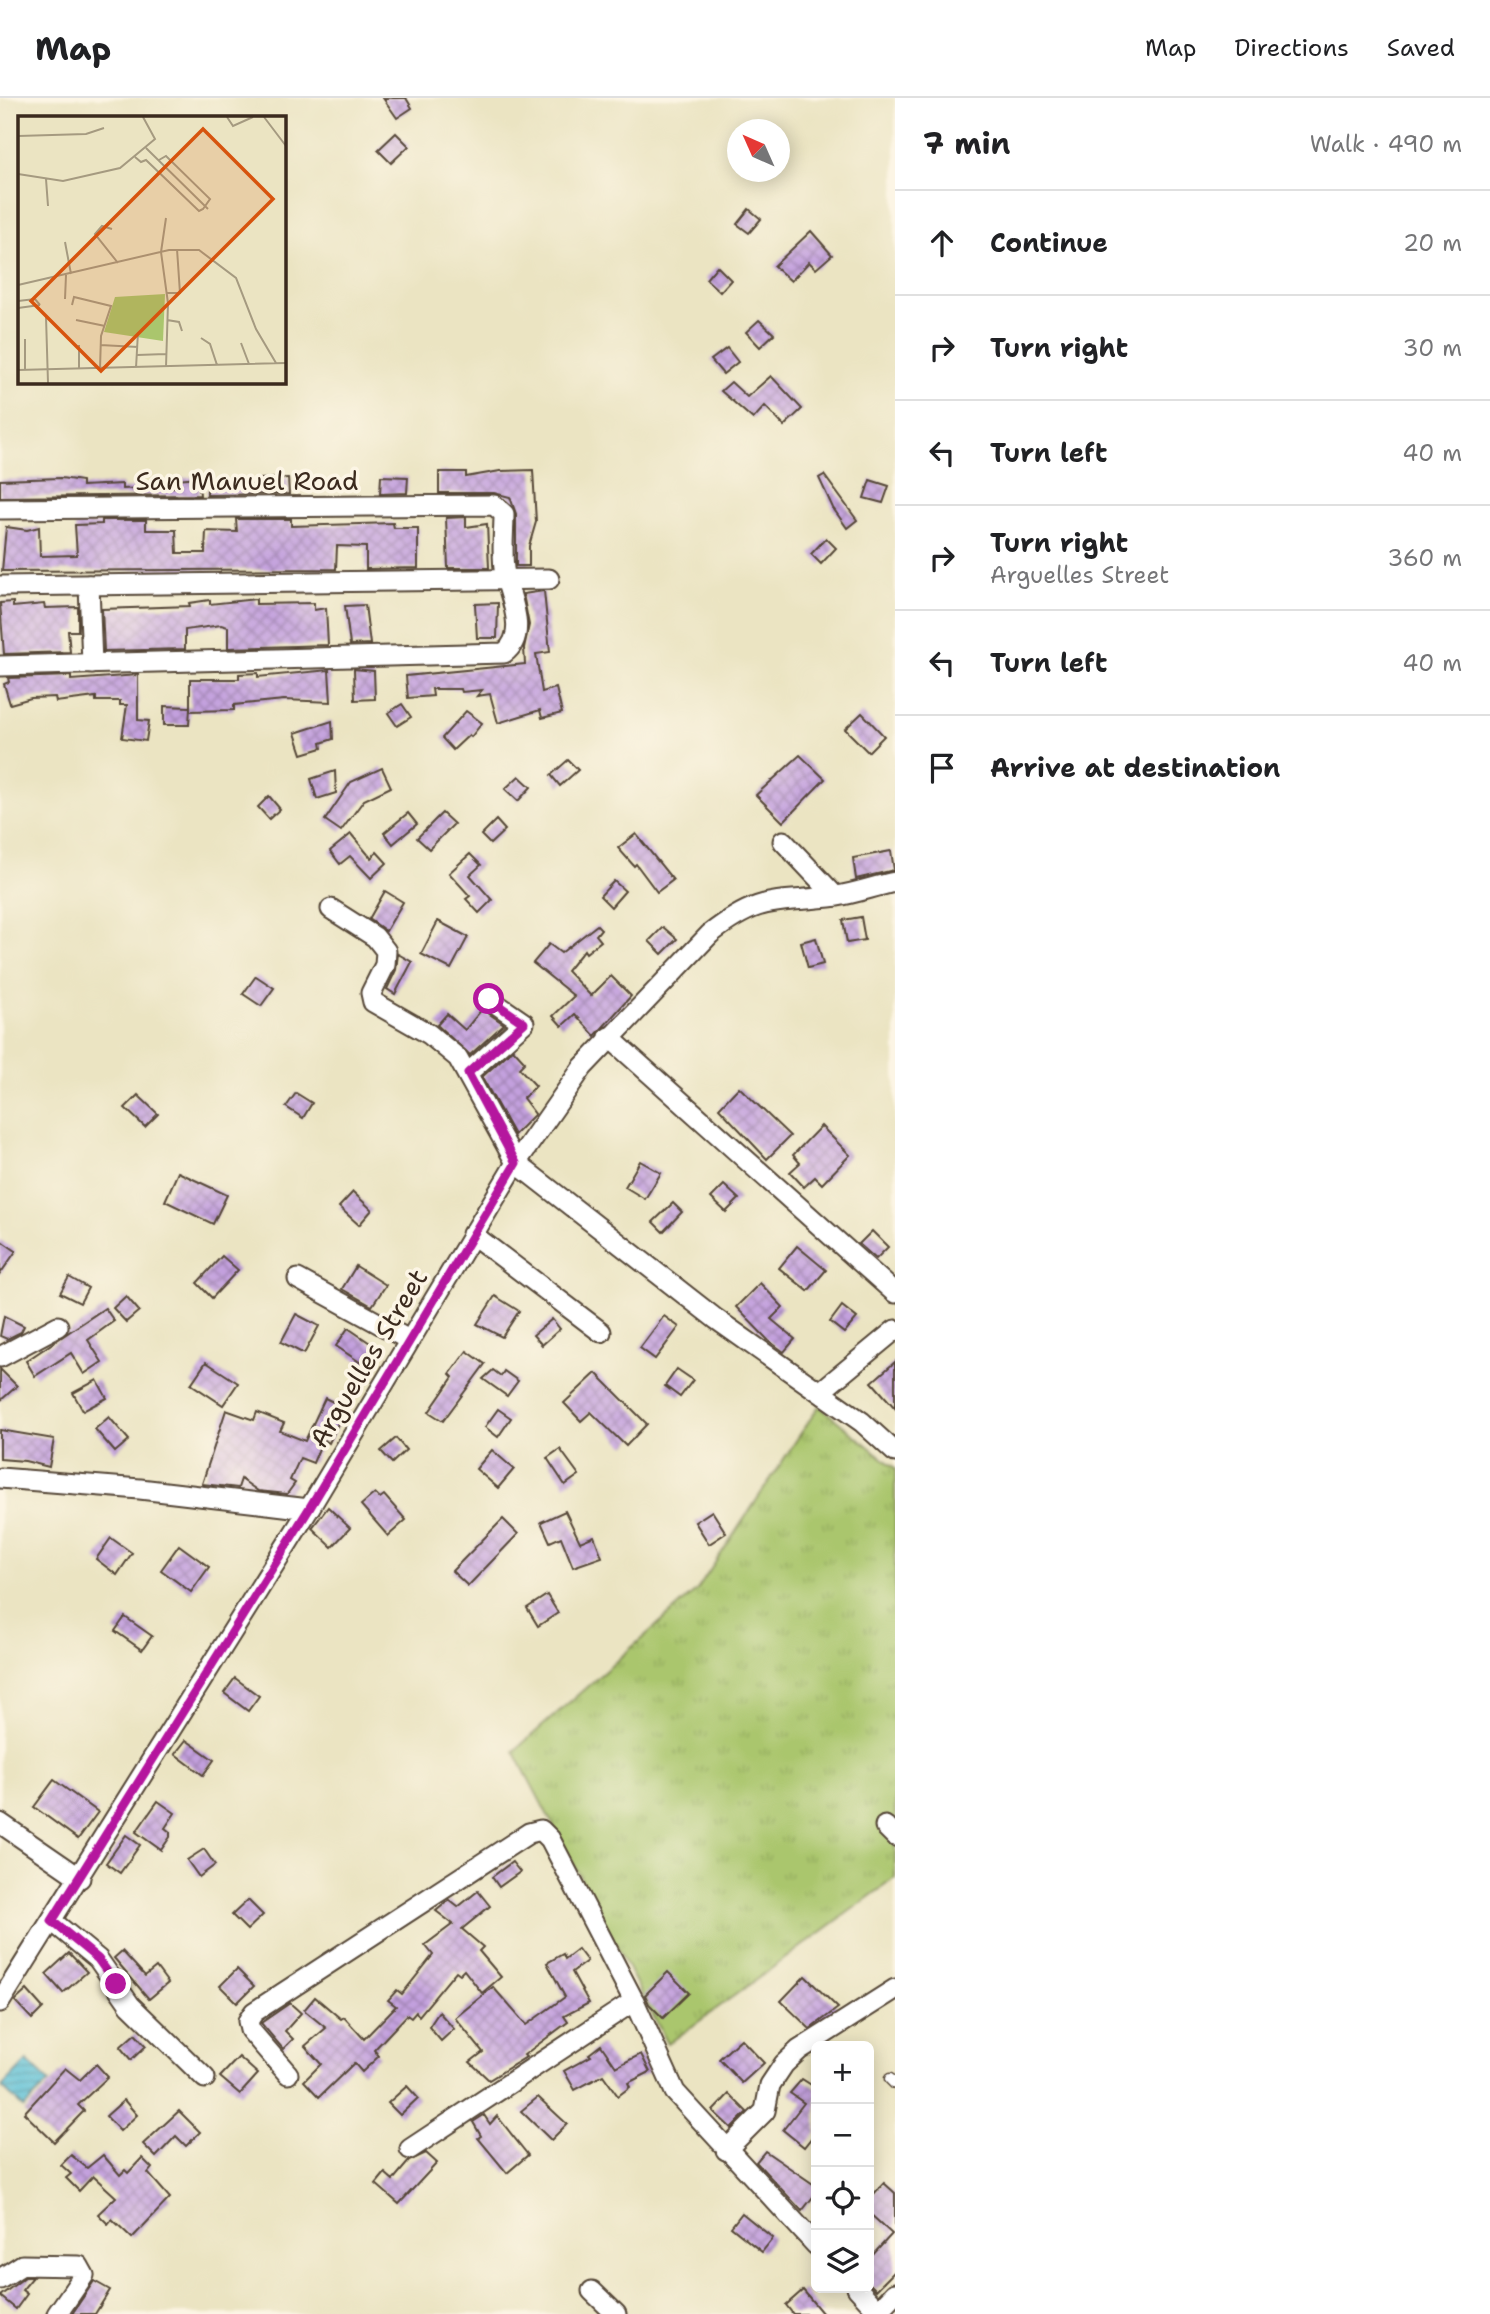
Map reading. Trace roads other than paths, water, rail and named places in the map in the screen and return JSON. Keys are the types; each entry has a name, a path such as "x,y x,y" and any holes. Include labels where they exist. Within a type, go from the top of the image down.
{"street":[{"name":"San Manuel Road","path":"0,509 494,505 504,514 508,581"},
{"path":"0,586 549,579"},
{"path":"0,666 504,653 514,641 516,613 508,581"},
{"path":"89,584 92,664"},
{"path":"783,841 835,896"},
{"name":"Arguelles Street","path":"0,2002 309,1509 472,1234 557,1101 609,1037 710,934 730,919 754,905 835,896 895,881"},
{"path":"331,909 375,937 386,951 385,965 371,993 373,1002 445,1046 468,1073 516,1163 716,1319 820,1392 895,1452"},
{"path":"468,1073 524,1023 489,999"},
{"path":"609,1037 895,1293"},
{"path":"472,1234 601,1332"},
{"path":"298,1279 409,1340"},
{"path":"0,1357 58,1326"},
{"path":"820,1392 895,1330"},
{"path":"0,1478 140,1489 309,1509"},
{"path":"0,1823 80,1878"},
{"path":"288,2074 250,2030 248,2021 254,2012 535,1830 541,1830 550,1839 634,2001 675,2092 811,2240"},
{"path":"52,1921 98,1959 130,2005 205,2078"},
{"path":"726,2150 765,2111 770,2085 784,2063 799,2050 895,1989"},
{"path":"410,2149 634,2001"},
{"path":"0,2279 22,2265 79,2266 84,2275 57,2314"},
{"path":"592,2291 616,2314"},
{"path":"861,2293 877,2312 895,2293"}],"water":[{"path":"27,2061 49,2082 24,2108 2,2087"}]}
